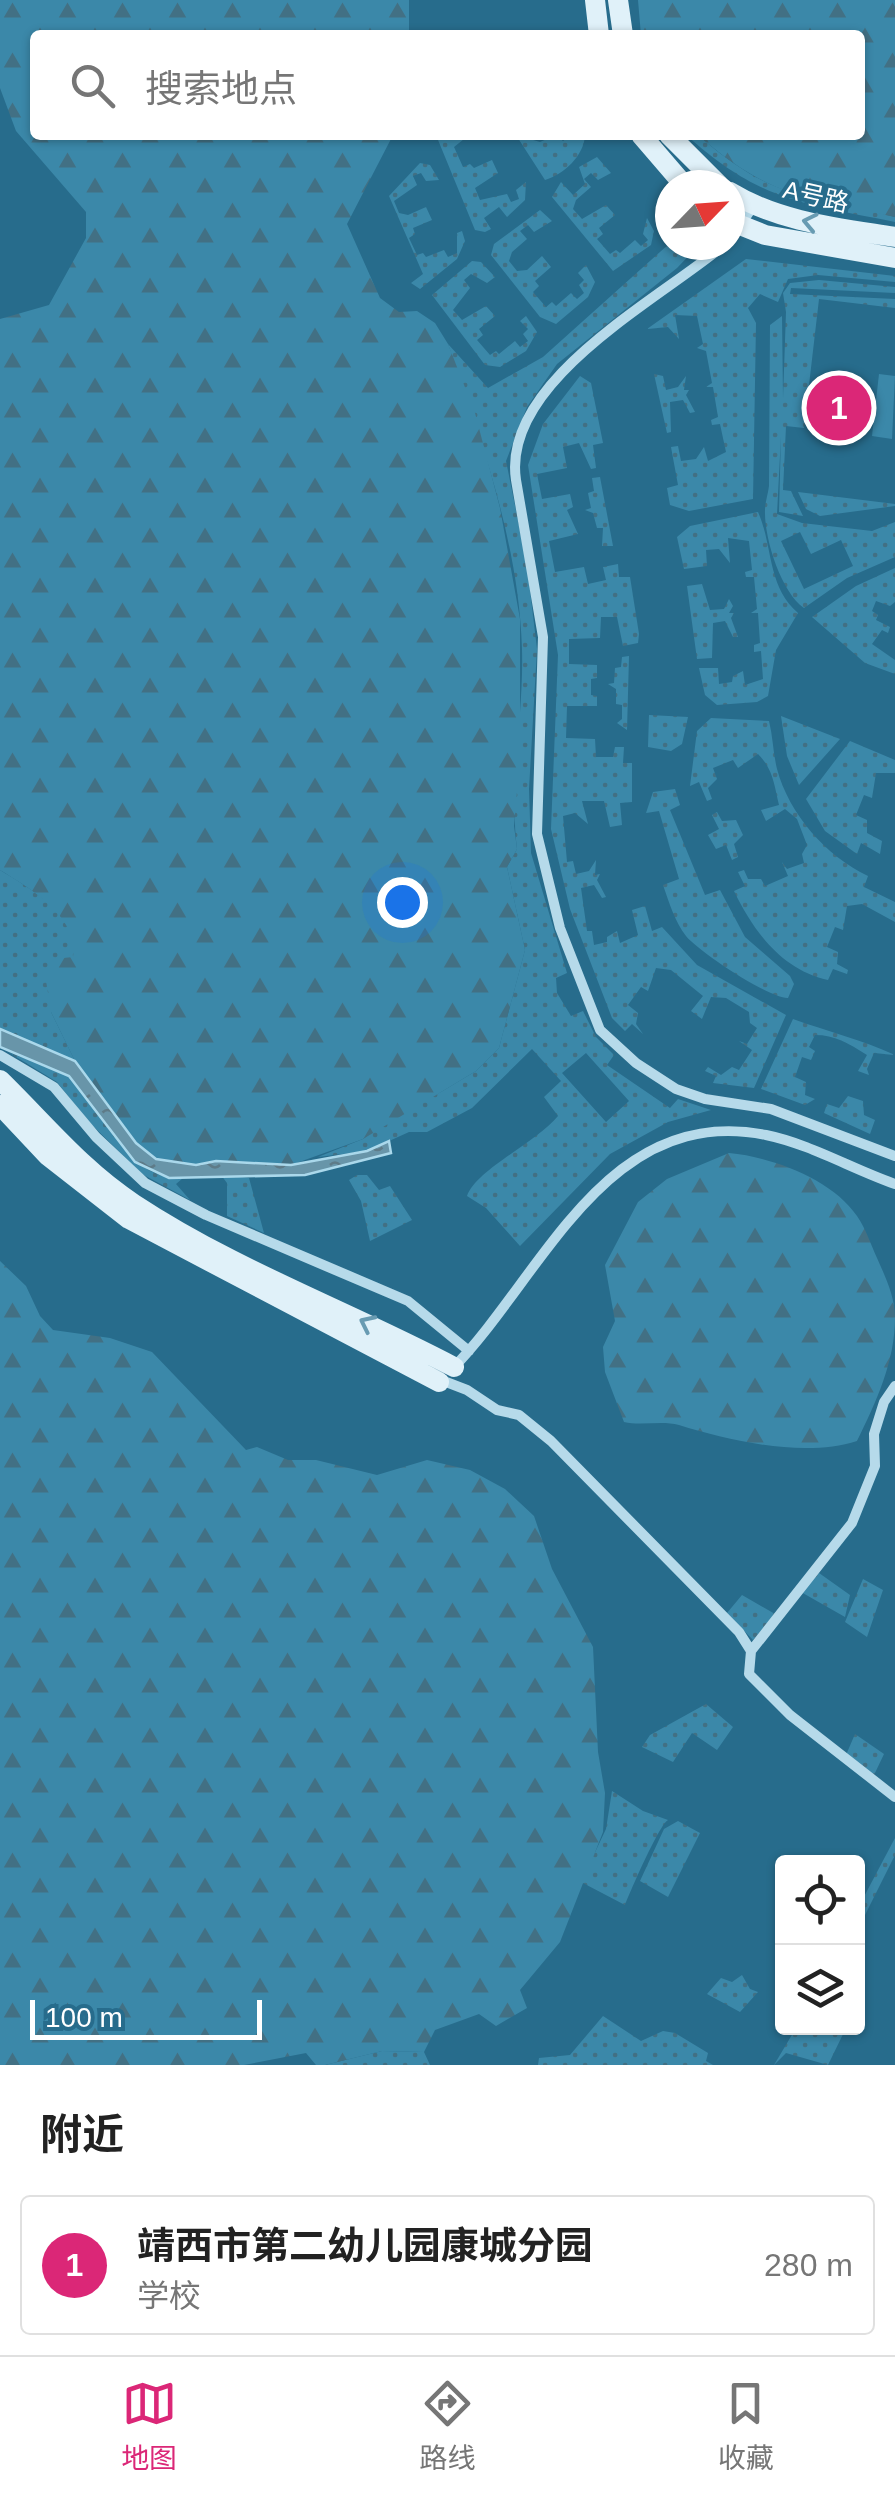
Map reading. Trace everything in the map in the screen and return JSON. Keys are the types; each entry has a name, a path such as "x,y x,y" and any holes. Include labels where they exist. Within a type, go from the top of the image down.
{"street":[{"path":"595,0 598,30"},
{"path":"618,0 622,30"},
{"path":"644,140 671,170"},
{"path":"674,140 705,170"},
{"name":"A号路","path":"745,200 810,222 895,236"},
{"path":"745,216 754,205"},
{"name":"A号路","path":"745,231 895,258"},
{"path":"704,260 570,362 539,403 515,454 514,469 544,637 536,823 540,858 586,1000 600,1030 618,1048 676,1089 704,1099 771,1109 895,1156"},
{"path":"0,1054 54,1086 96,1137 145,1183 206,1216 408,1301 467,1390 497,1410 519,1416 551,1441 720,1612 751,1651"},
{"path":"0,1080 64,1150 132,1203 218,1253 454,1367"},
{"path":"0,1105 47,1156 129,1219 454,1367"},
{"path":"454,1367 584,1204 620,1170 664,1142 710,1131 760,1134 895,1184"},
{"path":"895,1386 884,1402 874,1434 875,1466 852,1523 751,1651 749,1674 790,1716 895,1797"}],"green space":[{"path":"0,0 409,0 409,30 30,30 30,140 390,140 347,224 380,298 399,312 417,311 435,323 448,344 475,413 500,508 520,619 520,756 514,826 517,849 507,867 525,950 499,1048 476,1071 363,1139 291,1165 216,1161 196,1165 156,1159 136,1143 75,1061 51,1012 45,974 54,959 73,957 68,929 50,906 0,870 0,319 49,305 86,238 86,212 16,131 0,88"},
{"path":"638,0 895,0 895,217 790,192 747,172 704,140 865,140 865,30 641,30"},
{"path":"438,140 463,140 454,147 463,167 470,164 474,168 492,160 498,173 475,188 480,200 507,194 511,202 519,199 516,190 526,182 525,200 507,217 499,207 484,218 491,229 475,230"},
{"path":"519,140 584,140 572,163 545,180"},
{"path":"692,140 704,140 745,170 731,170"},
{"path":"597,157 611,173 598,180 591,173 584,179 591,187 576,200 573,209 582,219 606,205 615,215 599,228 603,234 597,239 610,254 616,250 620,253 635,240 641,246 648,240 643,234 647,218 654,231 651,245 613,271 552,197 561,182 573,195 585,184 579,167"},
{"path":"420,163 430,165 439,180 426,181 421,173 413,176 417,185 394,201 399,213 408,215 426,207 432,220 413,228 415,234 409,238 417,255 423,253 426,257 444,250 448,257 457,253 457,233 462,231 465,241 457,259 420,289 411,283 423,274 389,196"},
{"path":"745,170 791,192 895,217 895,222 807,204 745,179"},
{"path":"540,210 552,221 534,232 528,225 520,231 527,239 512,252 509,261 517,271 527,270 542,256 551,267 535,281 539,286 533,292 546,307 552,302 556,306 571,293 577,299 584,293 579,285 584,280 578,273 586,265 595,282 588,297 556,324 540,317 491,255 494,244"},
{"path":"655,256 655,260 685,260 557,364 527,407 506,461 527,565 537,649 529,789 531,853 567,973 556,978 557,993 571,1016 583,1011 596,1037 614,1055 607,1065 670,1108 678,1099 711,1110 668,1122 610,1154 520,1246 486,1208 467,1196 482,1176 558,1116 544,1097 561,1081 532,1049 472,1108 427,1132 409,1132 367,1151 318,1157 363,1139 393,1116 476,1071 499,1048 525,950 507,867 517,849 515,801 522,673 519,610 497,494 448,344 488,388 543,357","holes":["586,1053 629,1101 606,1122 562,1073"]},
{"path":"745,260 895,276 895,282 818,275 788,279 778,302 760,294 748,308 756,323 753,499 689,511 670,505 667,488 678,485 671,447 678,446 681,461 696,459 704,447 708,461 726,452 720,424 712,425 711,420 718,417 713,387 706,387 712,383 706,351 697,348 703,344 697,316 675,315 679,339 668,327 647,329"},
{"path":"472,261 481,262 495,277 487,283 471,274 464,280 470,288 453,310 462,320 486,306 495,316 479,329 483,335 477,340 490,355 496,351 499,354 515,341 520,347 528,341 523,334 528,329 520,321 526,316 537,332 526,351 500,367 485,365 432,295"},
{"path":"819,280 895,287 895,293 791,288 790,294 895,299 895,308 819,299 804,428 786,426 783,490 791,491 803,516 779,512 781,436 777,514 802,523 872,531 895,522 895,557 847,578 804,608 781,577 765,522 769,486 770,325 782,316 783,399 783,293 790,283","holes":["800,532 811,554 841,540 853,566 804,589 781,541"]},
{"path":"654,374 663,376 666,390 678,387 686,376 684,390 689,390 686,395 695,412 690,413 683,400 670,402 671,432 667,433"},
{"path":"879,374 895,376 892,439 872,436"},
{"path":"580,376 591,383 603,443 593,445 596,468 591,469 579,443 563,447 567,468 537,474 542,499 570,494 573,507 567,510 578,534 549,541 555,572 584,567 588,584 606,580 603,567 618,564 619,577 630,577 639,634 638,643 623,646 617,617 601,617 600,638 569,639 569,664 597,665 597,678 591,679 591,695 597,696 597,706 567,706 566,738 595,739 596,757 613,757 615,747 624,747 623,763 632,763 632,802 620,803 622,825 610,827 604,801 582,801 588,824 575,813 563,816 567,862 573,861 576,874 589,871 596,860 595,875 600,874 597,880 606,897 602,898 594,885 581,888 587,931 592,931 594,945 607,942 607,937 617,931 620,943 638,935 632,910 645,906 652,931 662,927 697,965 786,1015 754,1088 713,1083 716,1076 705,1071 708,1067 721,1075 732,1067 739,1070 752,1050 739,1041 747,1044 757,1028 750,1023 749,1012 726,998 711,997 702,1019 691,1011 703,996 671,970 656,968 648,991 641,987 628,1005 638,1013 636,1024 643,1034 632,1024 625,1031 612,1018 570,909 551,829 558,655 528,465 543,424"},
{"path":"600,477 613,546 602,546 603,528 597,528 593,513 585,510 591,508 588,493 594,491 592,478"},
{"path":"798,492 895,506 820,516 806,509"},
{"path":"758,512 781,591 798,613 776,650 768,696 757,702 717,705 705,695 699,668 718,668 719,684 732,682 733,676 743,671 745,685 763,679 761,651 754,652 754,645 760,643 758,613 751,613 757,609 754,577 746,577 745,572 752,570 749,541 728,538 730,563 719,549 706,550 707,566 684,569 677,537 690,526"},
{"path":"895,568 895,602 890,606 876,601 872,611 878,615 876,620 890,627 888,633 882,630 872,644 895,660 895,674 865,663 812,617 856,586"},
{"path":"702,584 710,610 724,609 729,599 733,606 729,613 734,613 731,618 738,637 733,637 725,621 713,623 712,658 697,659 687,586"},
{"path":"629,656 627,730 617,723 622,719 622,705 616,704 616,689 608,684 614,683 615,668 621,667 622,657"},
{"path":"649,715 688,717 682,744 671,751 648,747"},
{"path":"781,716 840,739 799,785 787,756"},
{"path":"711,718 769,721 777,769 800,817 824,845 868,876 864,887 895,902 895,922 862,904 847,906 843,930 835,927 827,947 838,952 837,964 848,970 847,974 833,969 828,980 783,958 760,935 734,891 745,886 738,872 744,870 748,879 761,879 765,886 788,876 782,862 787,869 804,863 802,854 807,845 797,819 785,809 766,821 761,810 779,805 770,771 758,754 738,768 733,760 713,768 717,779 708,788 712,799 707,801 699,782 690,786 697,731"},
{"path":"850,741 895,760 895,773 876,773 872,798 864,795 856,815 867,820 867,833 882,841 880,854 861,843 857,854 825,831 806,799"},
{"path":"675,789 680,805 670,810 705,895 720,890 745,937 790,976 794,984 788,998 766,991 719,963 693,943 679,925 663,885 679,879 659,811 646,813 653,792"},
{"path":"717,812 722,821 736,820 743,835 734,844 738,857 732,860 726,845 716,849 708,835 719,829 712,815"},
{"path":"0,870 54,907 75,938 72,966 51,1012 75,1061 0,1029"},
{"path":"793,1019 895,1055 874,1053 867,1069 869,1075 858,1071 867,1055 841,1040 815,1035 809,1047 815,1051 811,1060 802,1057 795,1077 806,1082 805,1095 815,1099 805,1105 761,1089"},
{"path":"8,1052 66,1075 85,1094 131,1157 163,1176 183,1178 176,1184 190,1200 142,1174 88,1121 57,1082"},
{"path":"848,1096 863,1101 864,1115 875,1120 870,1134 824,1113 827,1104 839,1108"},
{"path":"729,1153 764,1159 817,1181 846,1203 868,1237 891,1294 894,1334 883,1381 857,1441 791,1448 744,1442 672,1424 624,1422 605,1372 603,1347 615,1321 605,1265 638,1202 667,1179"},
{"path":"221,1175 249,1178 264,1233 227,1216 227,1183"},
{"path":"367,1175 379,1190 390,1186 412,1220 370,1241 361,1201 349,1180"},
{"path":"0,1261 26,1286 40,1316 53,1330 110,1338 152,1352 246,1450 257,1447 288,1460 316,1460 377,1475 427,1460 470,1470 505,1489 534,1516 552,1569 593,1647 598,1752 605,1793 603,1832 560,1942 520,1990 527,2008 496,2026 479,2014 435,2030 424,2052 382,2051 325,2065 316,2065 306,2053 244,2065 0,2065"},
{"path":"819,1573 850,1595 845,1617 801,1592"},
{"path":"863,1579 883,1590 867,1637 845,1622"},
{"path":"742,1595 775,1614 753,1640 727,1613"},
{"path":"706,1704 733,1727 717,1750 692,1733 673,1762 642,1747 650,1735"},
{"path":"855,1734 884,1754 874,1775 846,1755"},
{"path":"612,1791 643,1811 668,1820 625,1905 581,1882 606,1829"},
{"path":"678,1821 700,1833 668,1897 640,1881 664,1829"},
{"path":"895,1838 895,1855 865,1915 865,1895"},
{"path":"742,1975 750,1989 758,1992 740,2012 707,1994 721,1978 732,1982"},
{"path":"603,2016 641,2041 663,2031 675,2033 708,2053 706,2061 713,2065 538,2065 539,2058 570,2055"},
{"path":"792,2035 843,2035 828,2065 786,2053 774,2065"},
{"path":"382,2051 424,2052 430,2065 325,2065"}],"water":[{"path":"0,1029 75,1061 136,1143 156,1159 196,1165 216,1161 291,1165 367,1151 389,1141 391,1153 305,1175 169,1178 135,1162 69,1076 0,1047"}],"place":[{"name":"靖西市第二幼儿园康城分园","path":"839,408"}]}
